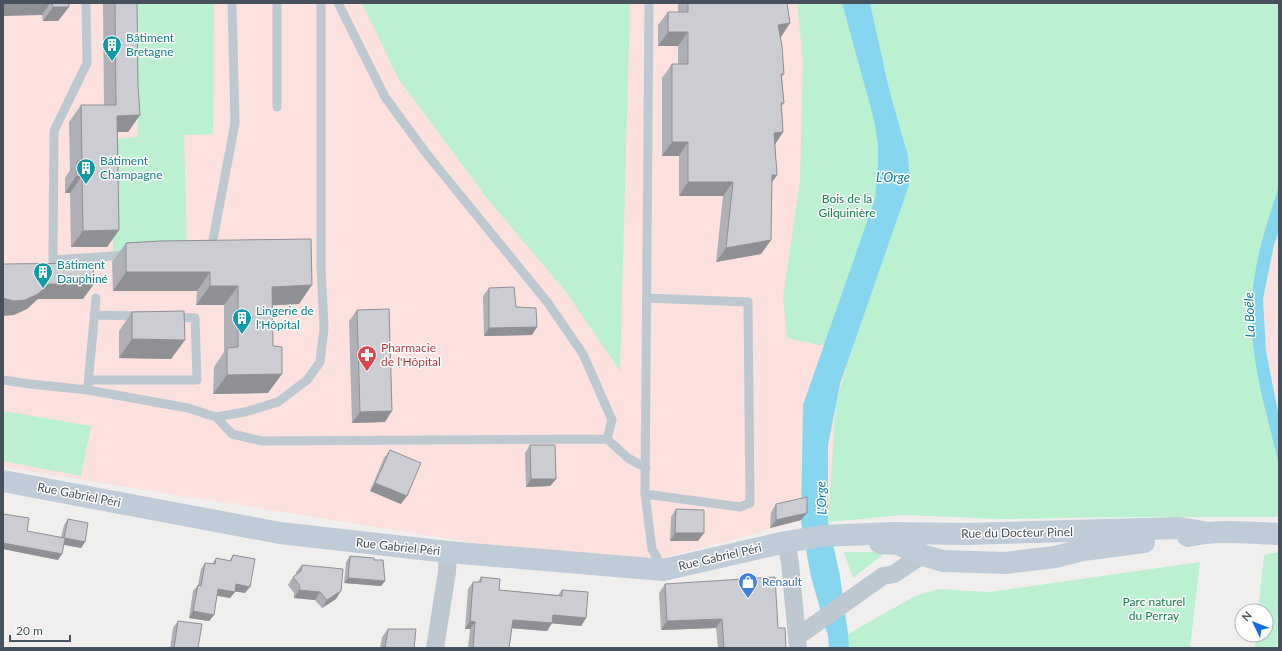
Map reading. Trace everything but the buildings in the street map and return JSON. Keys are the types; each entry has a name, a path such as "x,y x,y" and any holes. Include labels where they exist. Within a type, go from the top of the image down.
{"main road":[{"name":"Rue Gabriel Péri","path":"3,481 280,534 448,552 663,570 791,541 839,535"},
{"name":"Rue du Docteur Pinel","path":"839,535 1180,528 1203,532 1277,534"},
{"name":"Rue du Docteur Pinel","path":"839,535 875,543 898,544 918,553 943,561 1005,563 1055,557 1083,550 1182,537 1203,532"}],"street":[{"path":"800,638 876,581 889,566 918,553 937,534"},
{"path":"791,541 800,638"},
{"path":"435,648 448,552"}],"lane":[{"path":"86,3 87,62 54,131 53,260 140,255"},
{"path":"203,251 211,250 235,123 232,3"},
{"path":"276,3 278,107"},
{"path":"3,380 88,390 188,408 216,416 245,412 278,402 307,380 320,362 324,328 321,267 321,3"},
{"path":"338,3 385,97 426,153 548,303 583,354 612,420 607,439"},
{"path":"649,3 646,494 652,549 663,570"},
{"path":"88,390 96,298"},
{"path":"646,494 740,507 750,503 748,302 647,298"},
{"path":"94,315 148,316"},
{"path":"88,380 197,380 195,318 164,317"},
{"path":"216,416 232,434 262,441 607,439 628,458 646,468"}],"shaded area":[{"path":"3,3 870,3 907,190 836,402 828,522 801,521 659,559 488,545 3,467"},
{"path":"1279,231 1279,417 1266,351 1263,299 1274,245"}],"green space":[{"path":"125,3 214,3 213,134 184,135 187,249 113,253 113,139 138,137 138,113"},
{"path":"362,3 630,3 620,371 566,292 486,197 398,78"},
{"name":"Bois de la Gilquinière","path":"797,3 842,3 874,120 878,145 878,165 890,93 870,3 1279,3 1279,192 1252,298 1263,397 1279,465 1279,517 1001,519 903,515 828,522 836,402 853,345 824,346 787,338 783,297 800,181 803,61"},
{"path":"3,411 91,426 81,476 3,461"},
{"path":"844,552 886,552 853,578"},
{"path":"1279,552 1277,648 1255,648 1255,643 1274,643 1274,603 1259,603 1264,555"},
{"name":"Parc naturel du Perray","path":"1200,562 1190,648 839,648 848,644 848,634 915,596 938,589 989,592"}],"water":[{"name":"L'Orge","path":"842,3 870,3 890,93 908,156 910,182 840,384 828,445 828,522 840,576 849,648 829,648 828,636 811,577 801,522 803,405 875,199 878,165 878,145 874,120"},
{"path":"1279,186 1279,231 1274,245 1263,299 1266,351 1279,417 1279,465 1259,382 1255,361 1251,319 1256,269 1266,227"}],"place":[{"name":"Bâtiment Bretagne","path":"112,62"},
{"name":"Bâtiment Champagne","path":"86,185"},
{"name":"Bâtiment Dauphiné","path":"43,289"},
{"name":"Lingerie de l'Hôpital","path":"242,335"},
{"name":"Pharmacie de l'Hôpital","path":"367,372"},
{"name":"Renault","path":"748,599"}],"water label":[{"name":"La Boële","path":"1249,315"}]}
